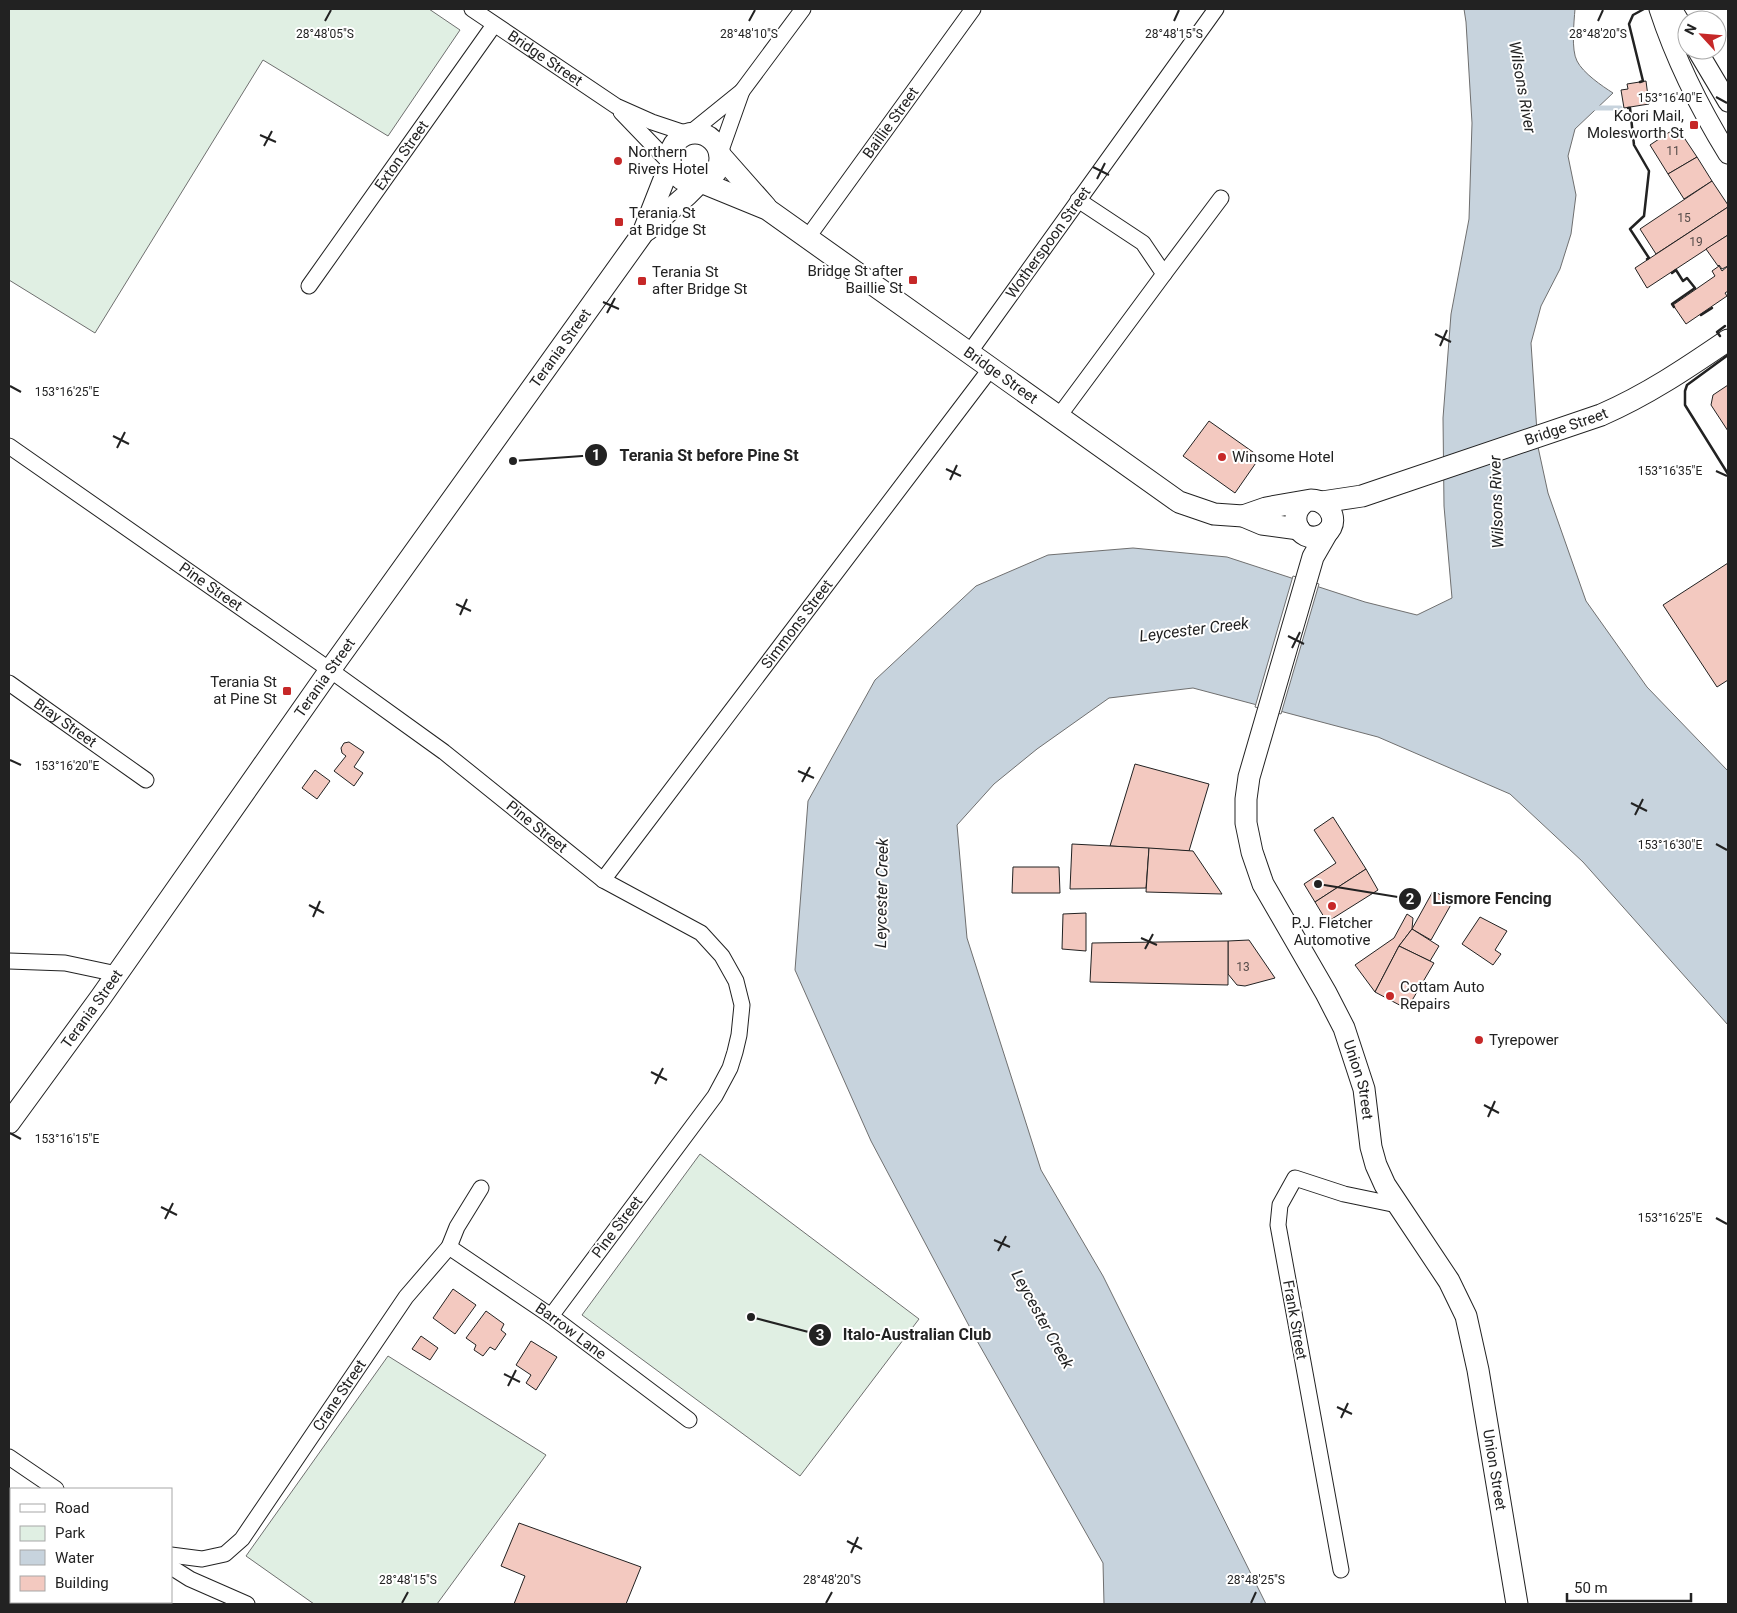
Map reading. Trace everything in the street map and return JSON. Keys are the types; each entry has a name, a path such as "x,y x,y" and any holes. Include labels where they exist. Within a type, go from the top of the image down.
{"main road":[{"path":"689,133 707,136 715,143 720,154 716,172 700,183 687,182 681,179 676,175 671,165 670,154 673,145 679,138 689,133"},
{"name":"Bridge Street","path":"720,154 767,209"},
{"name":"Terania Street","path":"643,233 671,165"},
{"name":"Bridge Street","path":"700,183 767,209 1179,502 1214,514 1243,516 1262,524 1303,532"},
{"name":"Terania Street","path":"10,1122 101,997 330,670 643,233 700,183"},
{"name":"Bridge Street","path":"1243,516 1266,508 1362,496 1601,415 1629,403 1687,369 1727,340"},
{"name":"Bridge Street","path":"1330,527 1362,496"},
{"path":"1303,532 1318,537 1330,527 1332,518 1330,508 1314,502 1301,505 1296,514 1296,525 1303,532 1313,557"},
{"name":"Union Street","path":"1330,527 1313,557 1249,777 1246,799 1246,823 1252,852 1263,884 1344,1028 1364,1089 1371,1147 1376,1165 1397,1205 1458,1297 1466,1316 1478,1370 1517,1604"}],"street":[{"name":"Bridge Street","path":"472,9 616,106 652,122 689,133"},
{"path":"689,133 742,91 803,9"},
{"name":"Baillie Street","path":"808,237 973,9"},
{"name":"Wotherspoon Street","path":"969,353 1216,9"},
{"path":"1659,9 1670,42 1694,97 1728,154"},
{"name":"Exton Street","path":"309,286 494,24"},
{"path":"1703,60 1728,102"},
{"path":"720,154 742,91"},
{"name":"Bridge Street","path":"616,106 671,165"},
{"path":"1059,416 1221,198"},
{"path":"1078,200 1143,243 1164,274"},
{"name":"Simmons Street","path":"603,880 990,368"},
{"name":"Pine Street","path":"9,446 444,752 603,880 701,933 722,956 736,981 742,1005 739,1035 730,1068 715,1096 551,1316"},
{"name":"Bray Street","path":"9,683 146,780"},
{"path":"9,961 65,963 117,974"},
{"name":"Frank Street","path":"1341,1570 1278,1225 1280,1205 1295,1178 1344,1194 1397,1205"},
{"name":"Crane Street","path":"172,1555 202,1559 225,1554 242,1539 406,1297 448,1247 457,1227 482,1188"},
{"name":"Barrow Lane","path":"448,1247 551,1316 689,1420"},
{"path":"9,1457 55,1488"},
{"path":"172,1568 190,1579 247,1604"}],"green space":[{"path":"9,9 429,9 460,30 388,136 263,60 95,333 9,280"},
{"path":"700,1154 919,1319 800,1476 582,1315"},
{"path":"388,1356 546,1455 437,1604 314,1604 246,1556"}],"water":[{"path":"1464,9 1575,9 1573,43 1577,61 1588,75 1613,93 1575,129 1568,156 1576,195 1571,234 1560,269 1541,306 1531,343 1538,447 1548,493 1586,601 1647,687 1728,771 1728,1025 1583,862 1510,794 1378,737 1193,688 1109,698 1037,749 994,784 957,825 967,938 1041,1170 1103,1276 1266,1604 1104,1604 1103,1563 976,1339 871,1141 795,970 808,801 875,680 976,586 1048,555 1133,548 1227,557 1365,602 1417,615 1452,598 1444,506 1443,418 1451,314 1469,219 1472,123"}],"pier":[{"path":"1293,576 1319,584 1281,714 1255,707"}],"building":[{"path":"1646,81 1649,104 1624,108 1621,90 1628,89 1627,84"},
{"path":"1677,127 1697,157 1668,174 1650,145"},
{"path":"1697,157 1712,181 1684,199 1668,174"},
{"path":"1712,181 1728,207 1656,254 1640,229"},
{"path":"1728,207 1728,235 1647,288 1635,268"},
{"path":"1728,235 1728,266 1722,269 1706,249"},
{"path":"1719,266 1722,271 1728,266 1728,291 1725,293 1727,296 1686,324 1673,305 1715,276 1712,271"},
{"path":"1728,385 1728,431 1711,405 1713,395"},
{"name":"Winsome Hotel","path":"1209,421 1260,457 1235,493 1183,456"},
{"path":"1728,563 1728,680 1717,687 1663,605"},
{"path":"349,742 364,752 354,767 363,773 354,786 334,771 346,756 342,753 341,748 344,743"},
{"path":"1135,764 1209,784 1189,851 1110,846"},
{"path":"315,770 330,781 317,799 302,788"},
{"path":"1333,817 1366,869 1315,902 1304,884 1336,863 1314,830"},
{"path":"1072,844 1149,848 1146,888 1070,889"},
{"path":"1149,848 1193,851 1222,894 1146,892"},
{"path":"1013,867 1059,867 1060,893 1012,893"},
{"path":"1366,869 1378,890 1327,922 1315,902"},
{"path":"1433,891 1453,901 1431,940 1412,929"},
{"path":"1086,913 1086,951 1062,949 1063,914"},
{"path":"1407,914 1413,918 1412,929 1399,946 1375,992 1355,965 1394,938"},
{"path":"1480,917 1507,931 1495,950 1501,954 1493,965 1462,944"},
{"path":"1412,929 1439,946 1430,961 1399,946"},
{"path":"1249,940 1275,978 1245,986 1237,985 1228,974 1228,941"},
{"path":"1228,941 1228,985 1090,982 1092,943"},
{"path":"1399,946 1434,963 1407,1009 1375,992"},
{"path":"453,1289 476,1305 455,1334 433,1318"},
{"path":"486,1311 504,1324 501,1330 506,1334 495,1350 490,1347 483,1356 474,1350 476,1345 466,1338"},
{"path":"421,1336 438,1348 430,1360 412,1349"},
{"path":"531,1341 557,1357 536,1390 526,1383 531,1375 516,1365"},
{"path":"519,1523 641,1567 626,1604 514,1604 525,1576 501,1566"}],"waterway":[{"path":"1591,108 1620,108"}],"wall":[{"path":"1640,82 1643,81 1629,24 1633,15 1644,9"},
{"path":"1628,108 1630,108 1634,145 1649,171 1644,216 1630,229 1649,258 1647,259"},
{"path":"1672,273 1676,270 1683,281 1687,278 1695,288 1672,304 1674,307"},
{"path":"1701,315 1712,308"},
{"path":"1720,336 1717,332 1725,326"},
{"path":"1728,355 1687,385 1685,391 1685,405 1728,474"}],"place":[{"name":"Koori Mail, Molesworth St","path":"1694,125"},
{"name":"Northern Rivers Hotel","path":"618,161"},
{"name":"Terania St at Bridge St","path":"619,222"},
{"name":"Bridge St after Baillie St","path":"913,280"},
{"name":"Terania St after Bridge St","path":"642,281"},
{"name":"Winsome Hotel","path":"1222,457"},
{"name":"Terania St before Pine St","path":"513,461"},
{"name":"Terania St at Pine St","path":"287,691"},
{"name":"Lismore Fencing","path":"1318,884"},
{"name":"P.J. Fletcher Automotive","path":"1332,906"},
{"name":"Cottam Auto Repairs","path":"1390,996"},
{"name":"Tyrepower","path":"1479,1040"},
{"name":"Italo-Australian Club","path":"751,1317"}],"water label":[{"name":"Wilsons River","path":"1523,87"},
{"name":"Wilsons River","path":"1496,502"},
{"name":"Leycester Creek","path":"1194,629"},
{"name":"Leycester Creek","path":"881,893"},
{"name":"Leycester Creek","path":"1043,1319"}]}
